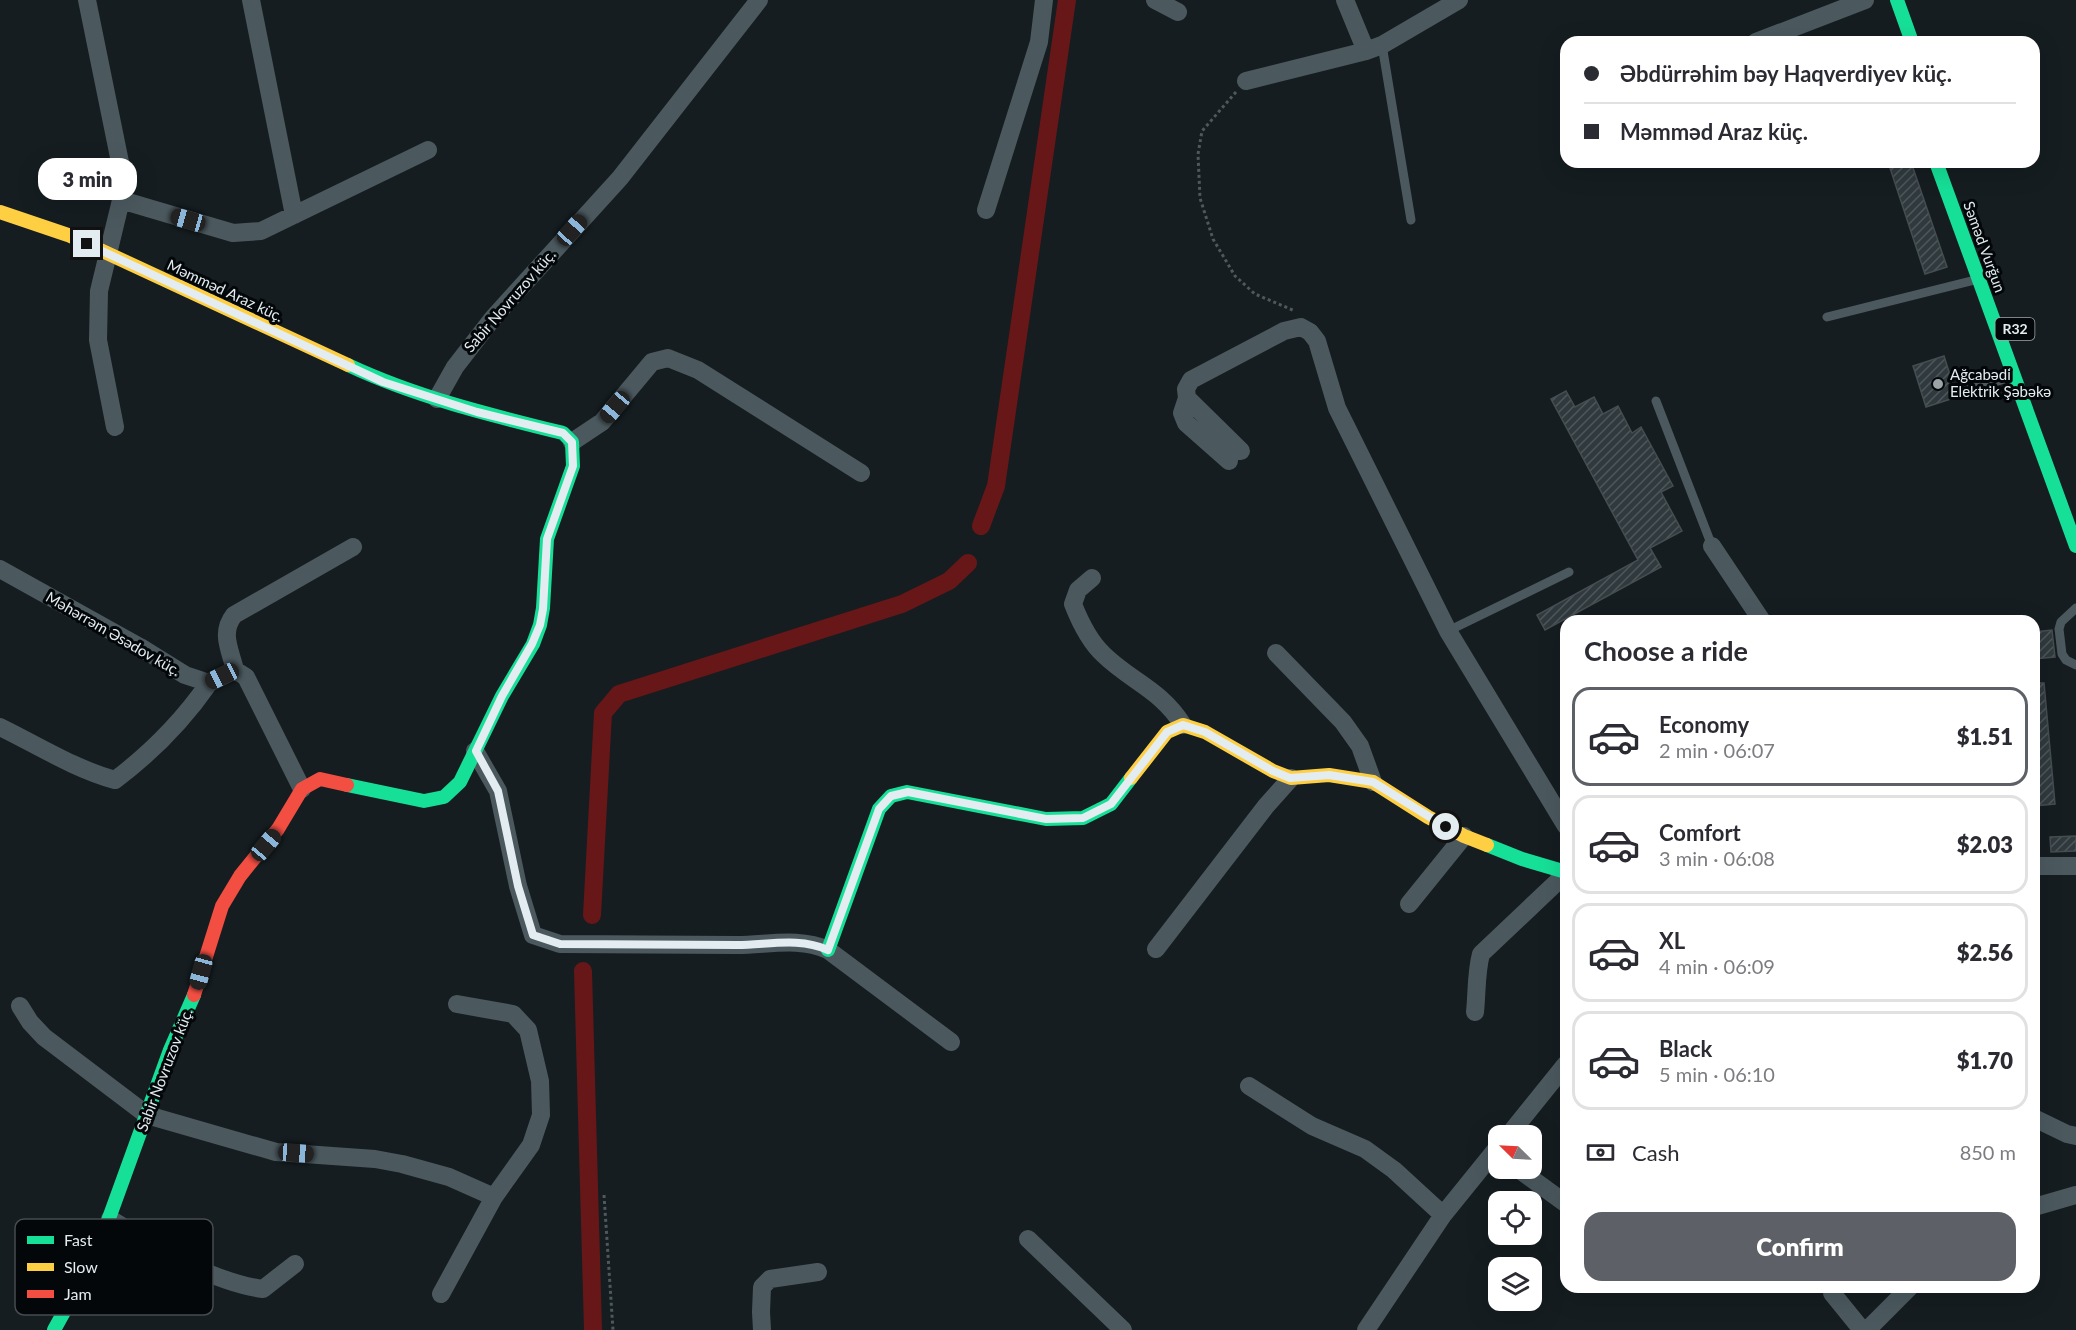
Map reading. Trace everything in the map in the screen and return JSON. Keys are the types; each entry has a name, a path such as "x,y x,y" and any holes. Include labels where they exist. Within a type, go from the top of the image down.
{"street":[{"path":"87,0 121,167 121,200 99,291 98,340 115,427"},
{"path":"251,0 294,215"},
{"name":"Sabir Novruzov küç.","path":"437,399 455,367 493,318 620,178 759,0"},
{"path":"986,210 1039,42 1044,0"},
{"path":"1155,0 1178,12"},
{"path":"1345,0 1374,48"},
{"path":"1246,81 1374,48 1459,0"},
{"path":"1772,36 1865,0"},
{"path":"1897,0 1910,36"},
{"path":"121,200 233,233 261,231 428,150"},
{"name":"Səməd Vurğun","path":"1938,168 2076,546"},
{"name":"Məmməd Araz küç.","path":"0,212 68,234 383,382 437,399"},
{"path":"1977,279 1995,273"},
{"path":"1235,456 1187,398 1186,388 1191,380 1284,331 1301,327 1310,332 1317,341 1337,408 1448,631 1560,816"},
{"path":"572,442 602,422 652,362 668,358 698,370 861,473"},
{"path":"353,547 234,615 227,623 225,631 235,670 246,677 302,789 320,779 424,801 444,797 460,782 540,625 547,539 573,466 572,442 563,433 477,412 437,399"},
{"path":"1712,546 1758,615"},
{"name":"Məhərrəm Əsədov küç.","path":"0,569 140,647 185,675 208,683"},
{"path":"1092,578 1078,590 1073,604 1080,622 1103,654 1160,696 1172,708 1183,725 1205,732 1273,771 1290,778 1329,775 1373,782 1428,817 1464,836 1522,859 1560,870"},
{"path":"1276,653 1343,722 1360,746 1373,782"},
{"path":"0,727 64,759 116,780 192,708 208,683 235,670"},
{"path":"828,950 879,809 891,796 908,792 1046,819 1083,818 1111,804 1167,732 1183,725"},
{"path":"476,751 498,791 518,886 533,935 560,944 741,945 795,942 816,945 828,950 951,1042"},
{"path":"1156,949 1290,778"},
{"name":"Sabir Novruzov küç.","path":"110,1219 170,1050 197,989 222,906 240,876 278,829 302,789"},
{"path":"1409,904 1464,836"},
{"path":"2040,866 2076,866"},
{"path":"1475,1012 1479,978 1478,965 1481,954 1560,878"},
{"path":"441,1294 494,1197 531,1144 541,1114 540,1081 528,1030 513,1014 457,1004"},
{"path":"20,1006 30,1022 44,1037 147,1115 276,1152 375,1159 402,1164 449,1177 494,1197"},
{"path":"1517,1125 1560,1071"},
{"path":"1249,1086 1312,1126 1365,1149 1394,1170 1443,1215"},
{"path":"2040,1121 2076,1136"},
{"path":"1366,1330 1443,1215 1488,1162"},
{"path":"1532,1179 1560,1199"},
{"path":"2040,1206 2076,1195"},
{"path":"1028,1239 1123,1330"},
{"path":"213,1274 244,1287 263,1289 295,1264"},
{"path":"762,1330 762,1287 770,1279 818,1272"},
{"path":"1832,1293 1862,1330"},
{"path":"1867,1330 1904,1293"},
{"name":"Sabir Novruzov küç.","path":"54,1330 62,1315"}],"lane":[{"path":"1374,48 1411,220"},
{"path":"1827,317 1977,279"},
{"path":"1964,391 2013,377"},
{"path":"1656,400 1712,546"},
{"path":"1448,631 1569,572"},
{"path":"2076,608 2061,622 2059,629 2062,654 2066,660 2076,665"}],"path":[{"path":"1246,81 1202,131 1197,154 1200,198 1213,239 1235,276 1255,294 1293,309 1301,327"},
{"path":"604,1195 613,1330"}],"building":[{"path":"1890,168 1913,168 1947,267 1925,274"},
{"path":"1944,356 1957,397 1926,407 1913,366"},
{"path":"1566,391 1575,407 1594,397 1603,414 1618,406 1632,433 1641,427 1673,486 1661,492 1682,531 1650,548 1661,567 1573,615 1560,615 1560,622 1545,630 1537,615 1638,560 1551,399"},
{"path":"2052,630 2055,657 2040,658 2040,631"},
{"path":"2040,683 2044,683 2055,804 2040,805"},
{"path":"2076,836 2076,851 2051,852 2050,837"}],"waterway":[{"path":"981,526 996,486 1067,0"},
{"path":"592,915 603,713 619,694 902,604 949,581 968,563"},
{"path":"583,971 593,1330"}],"traffic: fast":[{"path":"1897,0 1910,36"},
{"path":"1938,168 2076,546"},
{"path":"347,785 424,801 444,797 460,782 502,696 533,644 540,625 547,539 573,466 572,442 563,433 427,396 348,365"},
{"path":"828,950 879,809 891,796 907,792 1046,819 1083,818 1111,804 1131,778"},
{"path":"1487,845 1522,859 1560,870"},
{"path":"109,1219 170,1050 194,995"},
{"path":"54,1330 62,1315"}],"traffic: slow":[{"path":"0,212 68,235 348,365"},
{"path":"1131,778 1167,732 1183,725 1205,732 1273,771 1291,778 1329,775 1373,782 1428,817 1487,845"}],"traffic: jam":[{"path":"194,995 222,906 240,876 278,829 302,789 320,779 347,785"}],"place":[{"name":"Ağcabədi Elektrik Şəbəkə","path":"1938,384"}],"route":[{"path":"87,244 383,382 477,412 563,433 572,442 573,466 547,539 540,625 476,751 498,791 518,886 533,935 560,944 741,945 795,942 816,945 828,950 879,809 891,796 908,792 1046,819 1083,818 1111,804 1167,732 1183,725 1205,732 1273,771 1290,778 1329,775 1373,782 1446,827"}]}
